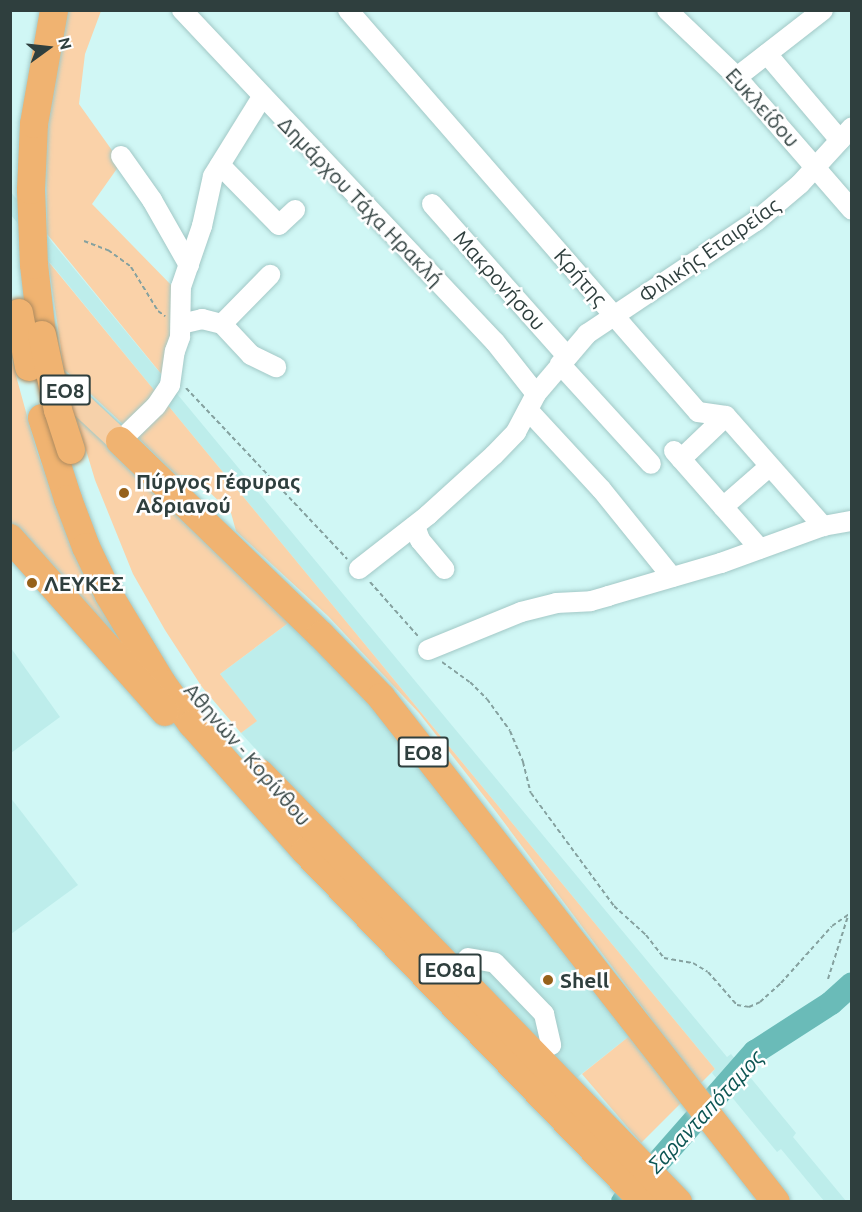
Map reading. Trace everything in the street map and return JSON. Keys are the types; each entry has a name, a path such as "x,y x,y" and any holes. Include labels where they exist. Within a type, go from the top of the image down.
{"highway":[{"name":"Αθηνών - Κορίνθου","path":"34,10 15,122 12,167 19,313 32,383 42,418 78,528 109,595 151,665 192,724 257,800 622,1161 678,1202"},
{"name":"Αθηνών - Κορίνθου","path":"54,10 34,124 31,190 34,265 42,334 58,410 71,450 104,539 125,585 206,712 271,787 622,1161 644,1202"},
{"name":"ΕΟ8","path":"120,441 321,635 381,697 769,1192"},
{"path":"10,537 198,750 257,800"}],"main road":[{"name":"ΕΟ8","path":"11,342 120,441"}],"street":[{"name":"Δημάρχου Τάχα Ηρακλή","path":"182,10 262,98 495,342 532,402 672,577"},
{"name":"Κρήτης","path":"348,10 698,412 726,416"},
{"name":"Ευκλείδου","path":"668,10 737,77 816,166 826,183 852,210"},
{"path":"737,77 823,10"},
{"path":"767,54 846,134"},
{"path":"120,441 156,406 173,376 175,351 180,337 181,287 202,226 213,176 262,98"},
{"name":"Φιλικής Εταιρείας","path":"359,569 415,526 494,455 516,432 532,402 587,334 698,262 756,221 800,184 846,134"},
{"path":"121,156 152,200 189,265"},
{"path":"220,165 279,225 295,210"},
{"name":"Μακρονήσου","path":"432,204 651,464"},
{"path":"222,324 270,275"},
{"path":"181,324 202,319 222,324 251,354 276,367"},
{"path":"760,549 678,455 726,416 823,526"},
{"path":"723,507 770,466"},
{"path":"428,650 521,612 556,603 591,601 760,549 823,526 852,521"},
{"path":"415,526 420,540 444,569"},
{"path":"468,958 495,963 544,1014 551,1045"}],"path":[{"path":"84,241 108,250 130,267 158,311 181,324"},
{"path":"173,376 337,550 359,569 428,650 470,682 487,699 510,731 524,762 531,793 614,906 646,935 664,958 693,963 708,972 737,1005 749,1007 760,1002 781,983 832,926 852,912"},
{"path":"828,979 848,914"}],"shaded area":[{"path":"64,11 101,11 85,54 79,104 121,163 92,204 176,290 167,381 47,234 46,148 51,94"},
{"path":"10,191 170,385 159,396 11,215"},
{"path":"48,261 159,396 126,427 64,369"},
{"path":"10,354 37,452 68,535 136,667 11,533"},
{"path":"173,389 727,1057 731,1054 796,1133 793,1137 846,1201 824,1201 781,1149 777,1152 712,1073 715,1069 166,403"},
{"path":"166,403 715,1069 696,1088 649,1016 419,713 328,616 236,531 231,513 192,475 176,475 137,437"},
{"path":"74,410 291,621 220,674 257,721 241,733 202,687 165,630 133,574 95,480"},
{"path":"291,621 337,663 632,1034 574,1080 321,821 241,733 256,721 220,674"},
{"path":"11,648 60,717 10,753"},
{"path":"10,797 78,885 11,934 10,934"},
{"path":"632,1034 683,1101 641,1143 582,1074"}],"waterway":[{"name":"Σαρανταπόταμος","path":"623,1202 755,1052 831,1003 852,984"}],"place":[{"name":"Πύργος Γέφυρας Αδριανού","path":"124,493"},
{"name":"ΛΕΥΚΕΣ","path":"32,583"},
{"name":"Shell","path":"548,980"}]}
